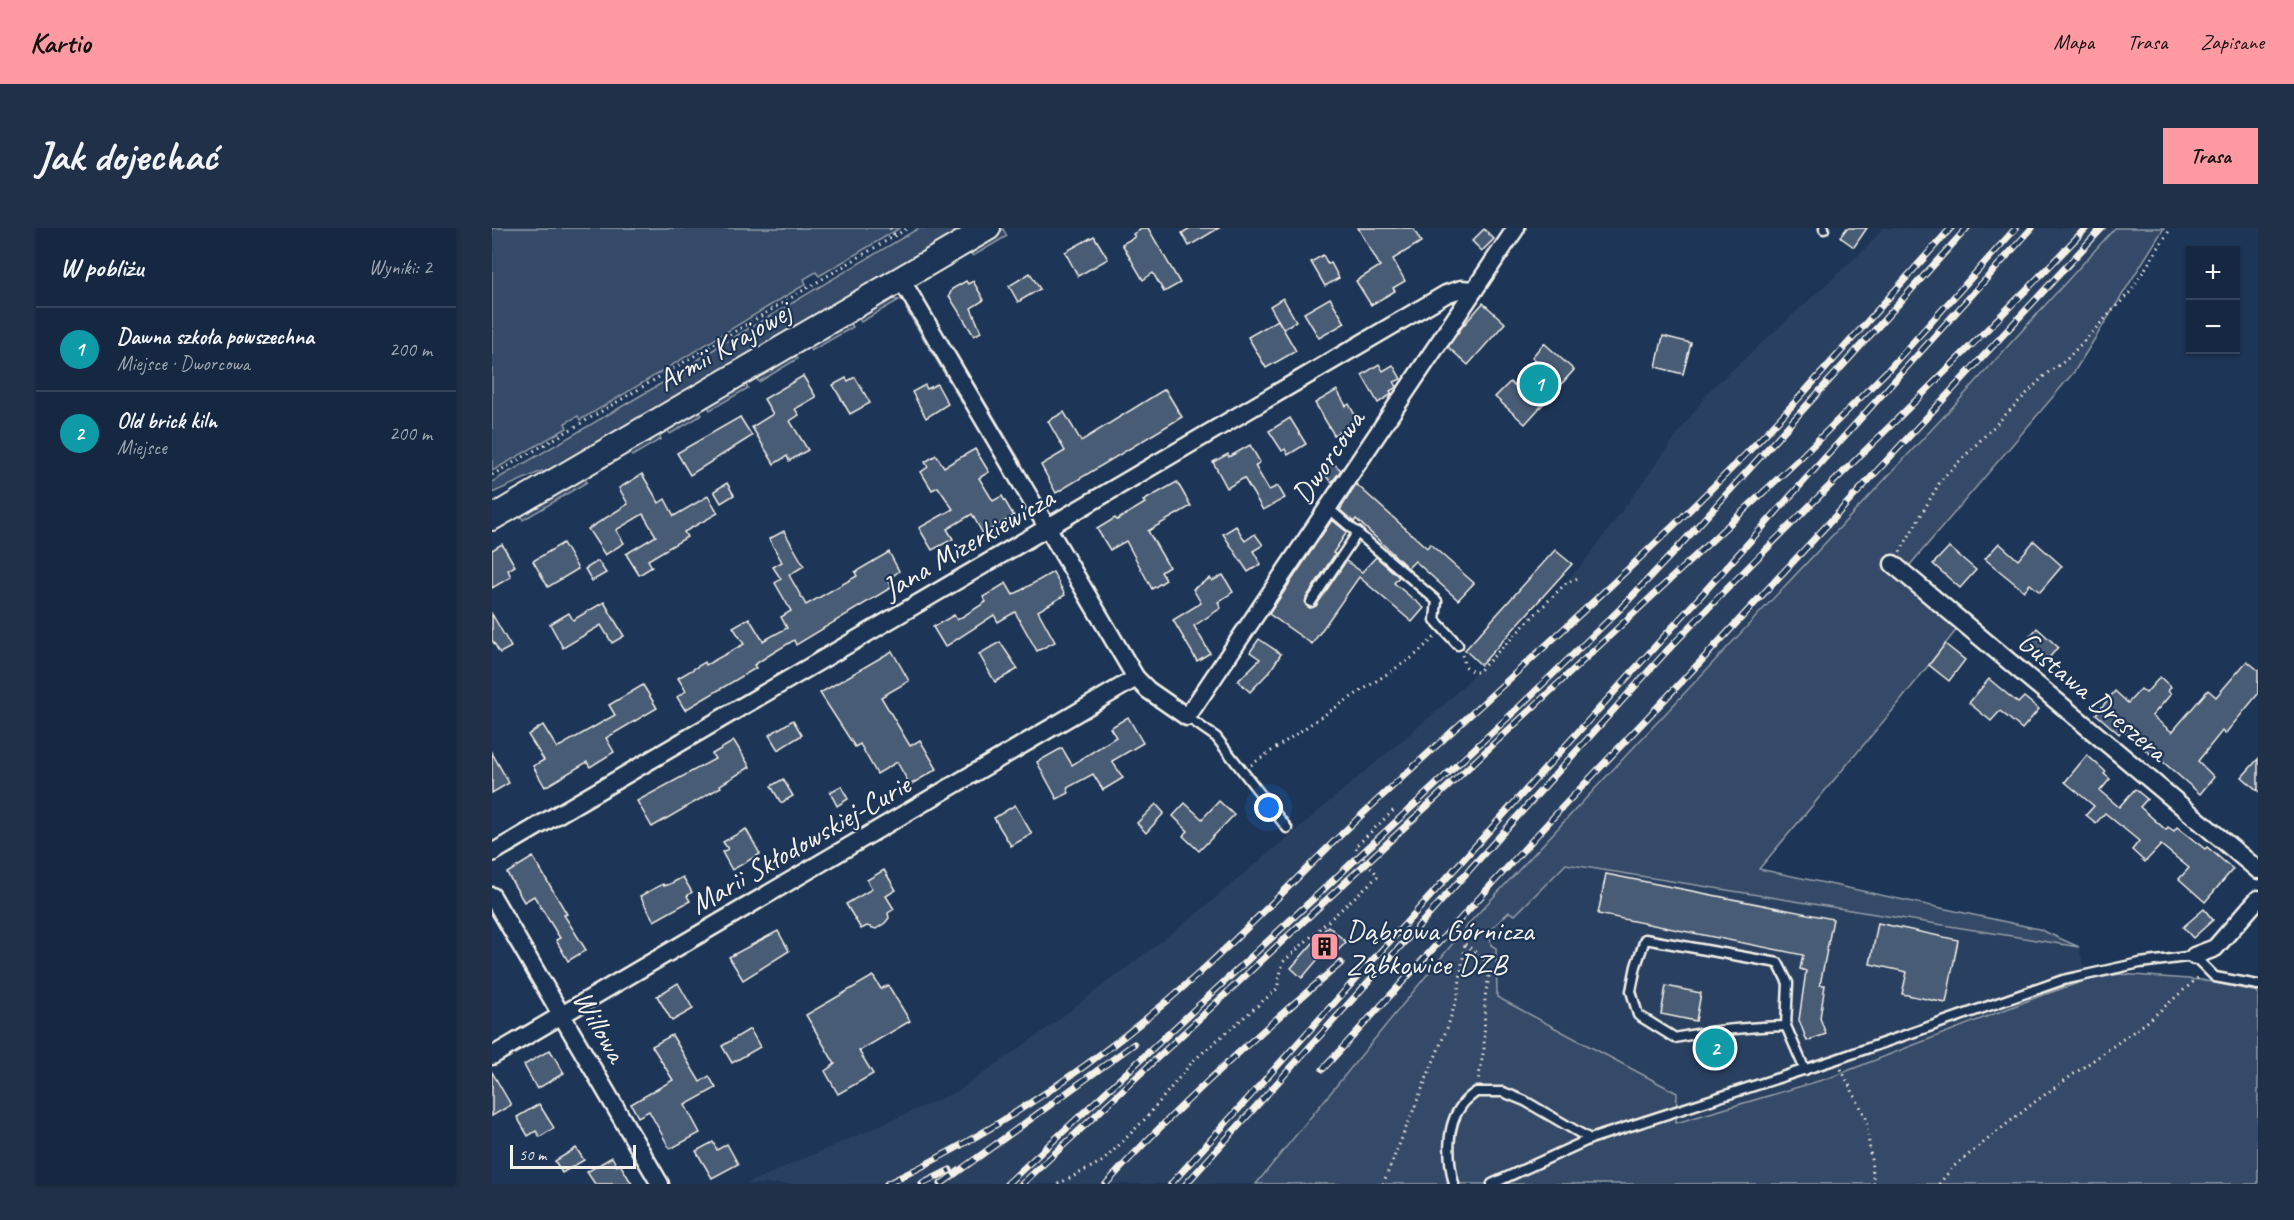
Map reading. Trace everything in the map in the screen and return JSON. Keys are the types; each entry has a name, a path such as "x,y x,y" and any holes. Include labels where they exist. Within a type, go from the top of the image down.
{"main road":[{"name":"Armii Krajowej","path":"492,518 987,228"}],"street":[{"name":"Dworcowa","path":"1187,717 1516,228"},
{"path":"901,279 1136,678 1148,690 1187,717"},
{"name":"Jana Mizerkiewicza","path":"492,853 1446,294 1461,289 1474,290"},
{"name":"Gustawa Dreszera","path":"1893,564 2258,870"},
{"name":"Marii Skłodowskiej-Curie","path":"492,1056 1136,678"},
{"name":"Willowa","path":"492,896 660,1184"},
{"path":"2194,956 2215,948 2258,899"}],"lane":[{"path":"1327,507 1437,601 1435,620 1458,645"},
{"path":"1311,602 1358,532"},
{"path":"1187,717 1216,737 1287,828"},
{"path":"1786,1026 1738,1028 1675,1038 1658,1028 1638,1015 1631,991 1635,966 1645,939 1778,963 1788,983 1786,1026 1805,1070"},
{"path":"1492,1184 1590,1139 1805,1070 2062,980 2140,963 2194,956 2215,977 2258,986"},
{"path":"1454,1184 1448,1148 1453,1123 1461,1105 1476,1092 1503,1092 1525,1101 1590,1139"}],"path":[{"path":"890,228 895,236"},
{"path":"492,475 657,380 708,346 908,228"},
{"path":"1893,564 1941,480 2046,374 2066,360 2131,291 2170,228"},
{"path":"1458,645 1466,666 1473,672 1478,672 1566,583 1578,578"},
{"path":"1242,772 1413,657 1432,641 1442,627"},
{"path":"1058,1184 1103,1161 1146,1118 1193,1061 1277,989 1283,962 1378,876 1355,847 1396,808"},
{"path":"1383,1184 1448,1026 1458,994 1465,944 1485,959 1489,976 1485,998 1484,1049 1476,1092"},
{"path":"1939,1184 1953,1167 2036,1101 2147,1022 2207,969"},
{"path":"1836,1059 1866,1118 1874,1184"}],"shaded area":[{"path":"492,228 900,228 819,276 816,272 804,279 806,284 580,420 578,416 565,423 567,428 492,471"},
{"path":"919,228 969,228 545,476 542,471 492,493 492,482 669,379 719,346"},
{"path":"1883,228 2115,228 1962,397 1471,921 1256,1184 746,1184 958,1091 1038,1035 1194,916 1445,704 1583,564 1710,390 1866,248"},
{"path":"2115,228 2164,228 2074,372 1898,579 1957,629 1898,704 1759,869 2039,929 2079,947 1566,864 1515,915 1509,912 1489,931 1491,945 1496,948 1497,997 1677,1093 1676,1123 1829,1078 2087,980 2120,974 2202,980 2258,992 2258,1184 1256,1184 1471,921 1962,397"},
{"path":"1003,229 1007,236 973,256 969,249"},
{"path":"899,300 861,322 857,315 881,301"},
{"path":"908,307 964,401 962,403 906,309"},
{"path":"848,320 853,327 811,351 807,344"},
{"path":"948,340 1021,462 1018,464 946,341"},
{"path":"793,352 797,359 759,382 754,375"},
{"path":"743,381 748,388 710,410 706,403"},
{"path":"698,408 702,415 670,434 667,429"},
{"path":"657,432 661,439 632,456 628,449"},
{"path":"583,475 587,482 523,520 519,512"},
{"path":"1566,864 2079,947 2087,980 1829,1078 1676,1123 1677,1093 1496,997 1496,948 1491,945 1489,930 1510,912 1515,915"}],"building":[{"path":"1143,228 1148,228 1180,283 1164,292 1153,273 1143,280 1122,244 1135,237 1133,234"},
{"path":"1190,228 1219,228 1189,246 1182,233"},
{"path":"1358,228 1413,228 1421,242 1393,259 1405,281 1393,288 1395,291 1371,305 1356,281 1380,266"},
{"path":"1847,228 1867,228 1854,247 1840,237"},
{"path":"1484,229 1494,239 1482,251 1472,241"},
{"path":"1094,236 1108,259 1078,276 1065,252"},
{"path":"1323,255 1328,264 1331,263 1339,278 1325,286 1311,262"},
{"path":"1030,273 1040,289 1018,302 1009,286"},
{"path":"966,281 968,284 973,281 984,300 971,308 981,332 974,336 949,296 952,289"},
{"path":"1283,298 1296,321 1283,329 1270,306"},
{"path":"1330,298 1345,323 1319,338 1304,313"},
{"path":"1483,303 1505,323 1468,365 1448,347"},
{"path":"1278,320 1296,351 1266,368 1248,337"},
{"path":"1663,336 1691,343 1683,374 1656,367"},
{"path":"1544,343 1574,370 1525,424 1495,397 1510,382 1514,386 1537,361 1532,357"},
{"path":"1379,364 1383,371 1393,365 1401,379 1394,382 1397,387 1390,391 1392,394 1378,403 1362,375"},
{"path":"803,376 816,397 795,409 799,415 790,421 808,450 789,461 787,456 774,464 752,427 773,414 764,399"},
{"path":"855,377 870,403 850,414 833,385 846,378 848,381"},
{"path":"937,384 948,404 926,418 912,392 925,385 927,389"},
{"path":"1165,389 1182,417 1056,493 1041,465 1065,451 1048,421 1064,412 1081,441"},
{"path":"1337,390 1346,406 1349,404 1358,421 1334,435 1315,403"},
{"path":"740,417 752,436 690,475 677,453"},
{"path":"1290,418 1306,444 1288,455 1285,449 1282,451 1269,431"},
{"path":"1250,445 1260,462 1255,466 1269,490 1278,486 1285,498 1263,510 1244,478 1227,488 1213,462 1228,454 1229,457"},
{"path":"975,449 989,472 979,478 993,501 1002,496 1014,516 983,534 972,514 947,529 953,539 932,550 919,528 953,509 938,487 932,490 921,472 928,467 925,462 936,455 944,467"},
{"path":"1333,463 1341,470 1332,482 1323,474"},
{"path":"642,474 659,503 665,499 674,516 708,496 718,513 684,532 687,537 648,560 652,567 639,575 626,554 656,536 643,514 616,530 624,543 605,555 588,529 628,504 619,488"},
{"path":"1177,482 1191,506 1148,531 1169,567 1161,572 1166,580 1152,589 1126,541 1110,550 1097,529 1115,518 1117,520 1145,503 1143,501"},
{"path":"727,483 734,495 721,503 714,491"},
{"path":"1356,484 1427,548 1430,544 1474,583 1458,600 1415,561 1408,568 1356,519 1354,522 1340,510"},
{"path":"1332,520 1347,532 1306,598 1306,605 1310,608 1316,606 1346,561 1362,572 1376,557 1399,577 1394,583 1424,608 1412,622 1359,577 1312,644 1269,614"},
{"path":"1236,526 1245,541 1255,534 1263,545 1253,551 1261,564 1248,572 1223,534"},
{"path":"784,531 804,566 789,575 806,605 857,576 855,572 889,552 899,571 888,580 892,587 796,645 794,640 754,665 756,668 685,710 677,697 686,691 678,678 705,662 706,665 744,644 733,627 749,618 763,641 787,628 781,617 791,611 775,583 781,579 773,567 782,562 769,539"},
{"path":"2034,541 2062,566 2040,592 2030,584 2024,591 1985,559 1999,543 2018,560"},
{"path":"563,543 578,569 548,587 533,561"},
{"path":"502,544 515,566 508,570 511,577 492,588 492,550"},
{"path":"1949,547 1976,570 1960,588 1933,564"},
{"path":"1555,550 1572,564 1481,665 1465,650"},
{"path":"598,561 606,573 592,581 585,569"},
{"path":"1053,572 1065,595 1038,611 1055,642 1037,651 1015,612 998,622 994,615 945,647 933,627 954,615 957,620 986,602 983,597 1006,583 1013,595"},
{"path":"1223,575 1233,592 1218,602 1221,608 1194,626 1210,653 1197,661 1173,620 1201,603 1193,589 1210,578 1212,581"},
{"path":"604,602 624,636 612,643 601,625 563,648 550,624 569,613 573,620"},
{"path":"492,614 511,647 500,653 492,640"},
{"path":"2037,628 2058,647 2044,664 2022,646"},
{"path":"1259,639 1281,654 1270,671 1250,692 1238,681 1260,659 1250,652"},
{"path":"1000,642 1018,669 995,682 979,654"},
{"path":"1945,644 1965,660 1949,681 1929,665"},
{"path":"892,651 909,681 881,697 910,746 920,740 937,769 910,785 897,762 877,774 860,744 855,747 820,693"},
{"path":"2247,661 2258,670 2258,694 2225,734 2222,731 2198,761 2214,777 2200,794 2155,755 2154,757 2122,730 2119,734 2096,714 2115,691 2128,703 2141,689 2146,693 2160,677 2171,687 2168,691 2171,694 2152,716 2172,732 2208,690 2216,697"},
{"path":"1989,679 2018,703 2024,697 2039,709 2022,729 2000,711 1991,721 1969,703"},
{"path":"643,685 657,708 606,738 614,752 590,767 587,762 545,787 533,766 544,760 528,735 543,725 557,748 615,715 609,705"},
{"path":"1128,717 1143,743 1112,761 1123,778 1103,790 1093,774 1067,788 1069,793 1057,799 1037,762 1062,748 1072,765 1116,737 1110,728"},
{"path":"793,720 802,735 778,750 769,735"},
{"path":"734,741 750,767 720,785 721,787 652,827 637,801 715,759 712,754"},
{"path":"492,753 509,783 492,793"},
{"path":"2087,755 2106,772 2104,774 2110,779 2100,791 2119,807 2135,789 2147,799 2140,807 2166,830 2168,827 2174,831 2177,827 2205,849 2207,847 2233,869 2205,902 2179,879 2189,868 2161,845 2145,862 2132,850 2139,841 2105,813 2096,823 2086,815 2094,806 2065,782"},
{"path":"2258,759 2258,791 2242,777"},
{"path":"783,779 793,796 781,803 771,786"},
{"path":"841,786 848,799 837,806 830,792"},
{"path":"1219,801 1234,815 1199,851 1183,836 1188,831 1173,816 1185,803 1202,819"},
{"path":"1156,804 1164,813 1146,833 1137,823"},
{"path":"1015,805 1032,834 1011,846 994,818"},
{"path":"746,829 760,854 732,870 722,852 728,849 723,842"},
{"path":"533,857 586,950 568,961 556,940 560,938 534,896 524,902 507,873"},
{"path":"884,870 896,890 886,896 894,909 888,913 889,918 885,923 876,929 867,926 861,929 846,904 872,889 867,880"},
{"path":"1606,874 1833,919 1820,985 1825,985 1820,1018 1826,1034 1807,1041 1799,1020 1806,971 1800,969 1803,955 1598,914"},
{"path":"683,877 692,892 687,896 690,901 654,921 640,896"},
{"path":"2204,909 2213,920 2193,938 2183,927"},
{"path":"1878,923 1958,940 1946,1003 1902,994 1907,972 1870,964"},
{"name":"Dąbrowa Górnicza Ząbkowice DZB","path":"1328,926 1346,942 1331,958 1324,952 1302,978 1291,968"},
{"path":"778,931 789,951 743,980 729,957"},
{"path":"873,976 881,989 888,985 910,1021 859,1051 873,1074 838,1094 825,1071 835,1064 806,1015"},
{"path":"678,983 693,1009 672,1021 657,996"},
{"path":"1666,986 1701,993 1696,1021 1661,1014"},
{"path":"750,1029 760,1047 732,1063 722,1046"},
{"path":"672,1035 700,1082 709,1076 716,1088 685,1105 700,1133 670,1149 649,1111 638,1117 631,1104 673,1080 652,1046"},
{"path":"1709,1038 1721,1038 1727,1048 1721,1058 1709,1058 1703,1047"},
{"path":"550,1050 564,1073 537,1089 524,1065"},
{"path":"492,1072 511,1105 492,1116"},
{"path":"539,1104 554,1128 540,1137 536,1131 528,1136 517,1117"},
{"path":"713,1142 717,1150 727,1144 738,1164 712,1178 696,1151"},
{"path":"576,1148 584,1160 562,1173 555,1161"},
{"path":"612,1157 617,1166 620,1164 632,1184 595,1184 587,1172"}],"railway":[{"path":"887,1184 970,1140 1050,1090 1088,1064 1162,1006 1197,975 1368,809 1688,512 1788,410 1951,228"},
{"path":"1007,1184 1516,710 1620,609 1967,228"},
{"path":"1022,1184 1798,460 1888,370 2016,228"},
{"path":"1171,1184 2032,228"},
{"path":"1186,1184 1665,653 2086,228"},
{"path":"1323,1069 1558,812 1703,659 2102,228"},
{"path":"1106,1184 1220,1070 1341,963"},
{"path":"941,1184 1134,1044"},
{"path":"922,1184 950,1170"}],"place":[{"name":"Dawna szkoła powszechna","path":"1539,384"},
{"name":"Dąbrowa Górnicza Ząbkowice DZB","path":"1325,947"},
{"name":"Old brick kiln","path":"1715,1048"}]}
